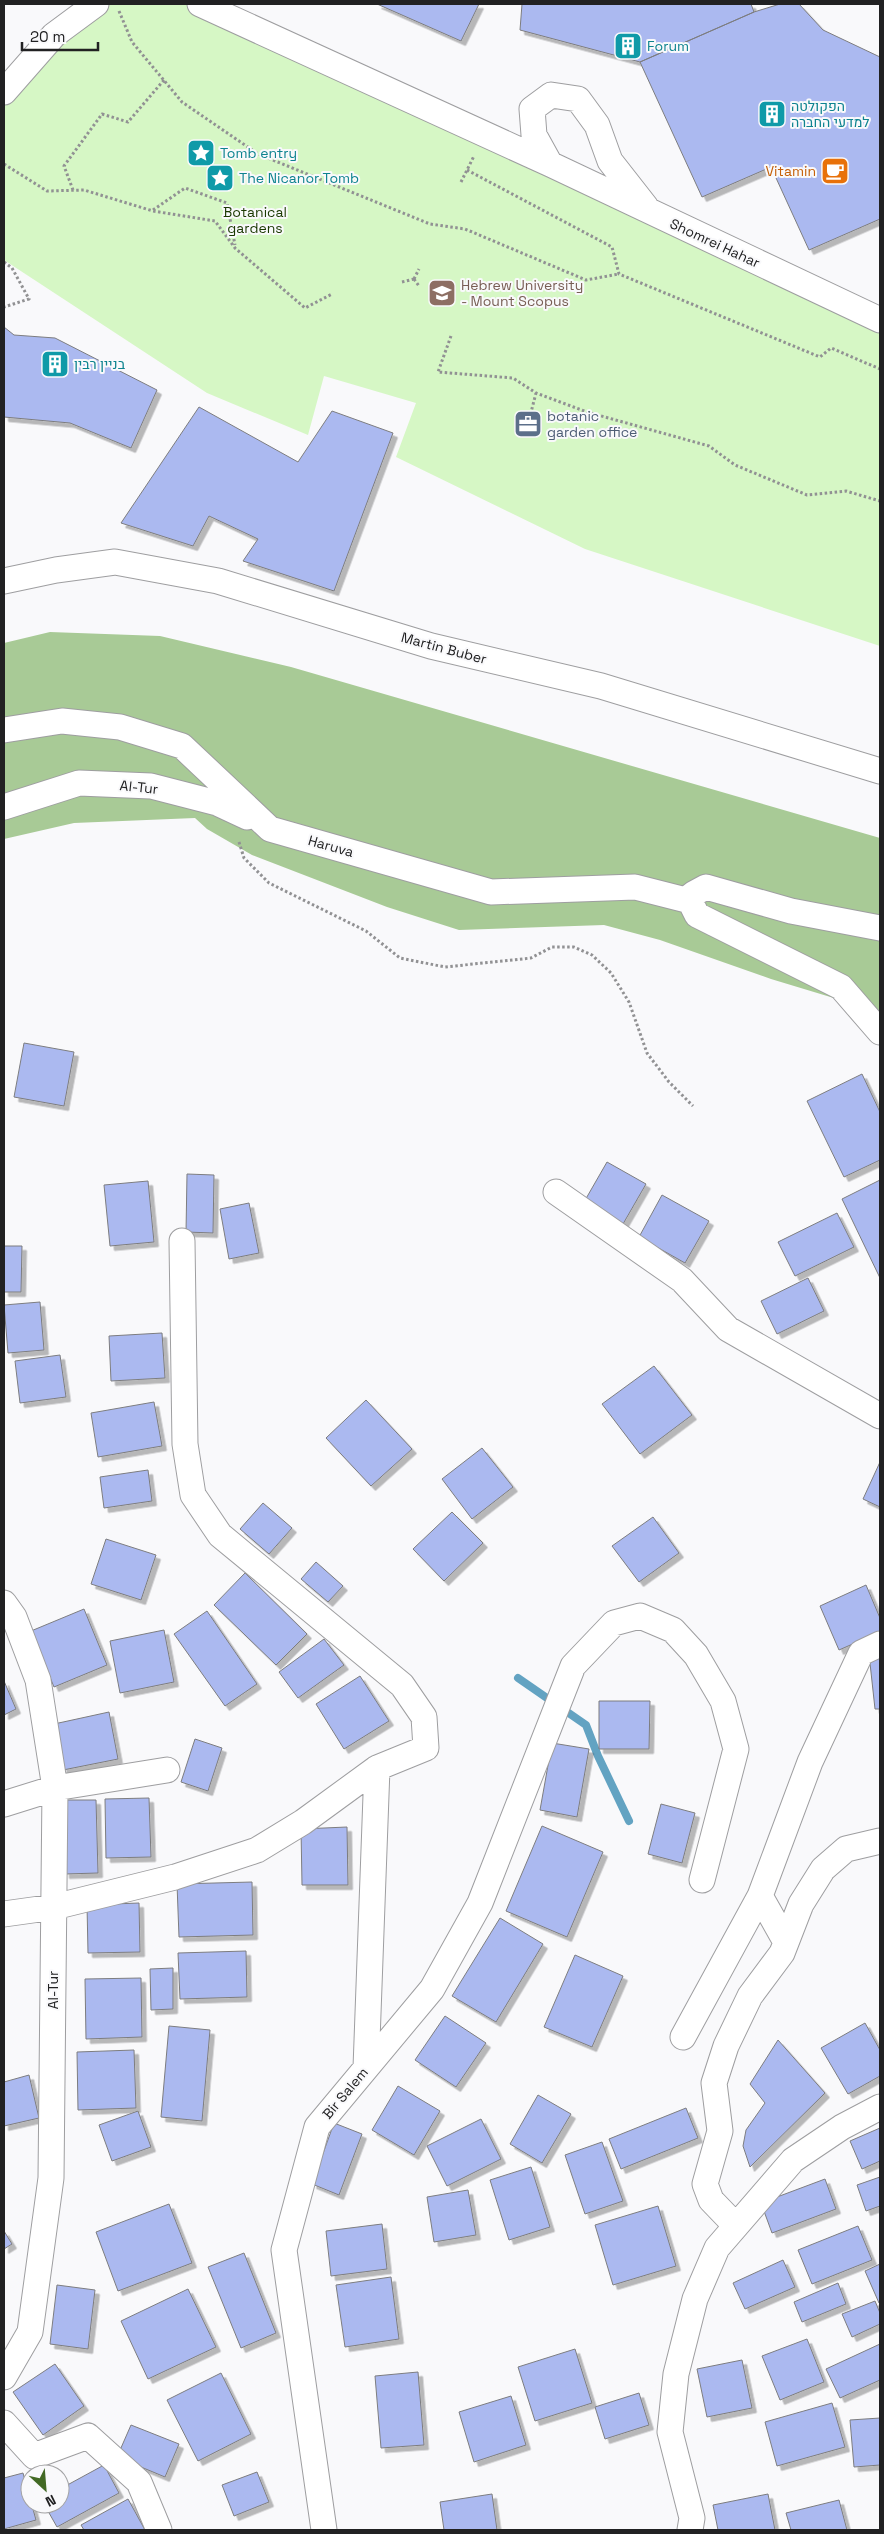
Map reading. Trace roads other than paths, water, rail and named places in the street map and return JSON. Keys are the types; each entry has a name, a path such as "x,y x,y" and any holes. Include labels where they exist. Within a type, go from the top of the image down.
{"street":[{"path":"4,92 54,35 96,4"},
{"name":"Shomrei Hahar","path":"200,4 550,164 652,214 880,320"},
{"path":"550,164 534,136 532,109 550,95 578,98 597,125 610,161 652,214"},
{"name":"Martin Buber","path":"4,581 56,570 115,562 218,581 431,646 601,686 880,771"},
{"name":"Haruva","path":"4,730 62,720 120,727 182,746 270,829 491,892 635,888 690,901"},
{"name":"Al-Tur","path":"4,807 79,783 151,786 217,803 270,829"},
{"path":"880,928 792,911 706,887 693,894 690,901 697,915 841,987 880,1032"},
{"path":"556,1192 682,1280 728,1329 880,1416"},
{"path":"4,1914 54,1907 175,1877 257,1850 304,1822 377,1768 426,1748 424,1717 402,1685 220,1535 193,1496 185,1444 182,1241"},
{"name":"Al-Tur","path":"4,1603 14,1617 38,1680 55,1788 51,2178 30,2332 4,2376"},
{"name":"Bir Salem","path":"324,2530 284,2250 317,2127 432,1989 480,1903 574,1666 614,1623 640,1616 673,1630 696,1655 722,1701 736,1749 702,1880"},
{"path":"683,2036 760,1896 810,1762 860,1653 880,1644"},
{"path":"366,2068 377,1768"},
{"path":"4,1804 55,1788 167,1770"},
{"path":"736,2226 711,2200 705,2184 720,2131 714,2083 726,2046 750,1996 782,1953 801,1904 823,1869 846,1849 880,1841"},
{"path":"760,1896 786,1942"},
{"path":"690,2530 692,2518 670,2432 676,2374 694,2299 717,2248 793,2160 842,2127 880,2107"},
{"path":"4,2423 34,2456 88,2436 138,2482 159,2530"}],"waterway":[{"path":"518,1678 586,1725 598,1756 629,1821"}],"place":[{"name":"Forum","path":"628,46"},
{"name":"הפקולטה למדעי החברה","path":"772,114"},
{"name":"Tomb entry","path":"201,153"},
{"name":"Vitamin","path":"835,171"},
{"name":"The Nicanor Tomb","path":"220,178"},
{"name":"Hebrew University - Mount Scopus","path":"442,293"},
{"name":"בניין רבין","path":"55,364"},
{"name":"botanic garden office","path":"528,424"}],"park label":[{"name":"Botanical gardens","path":"255,220"}]}
